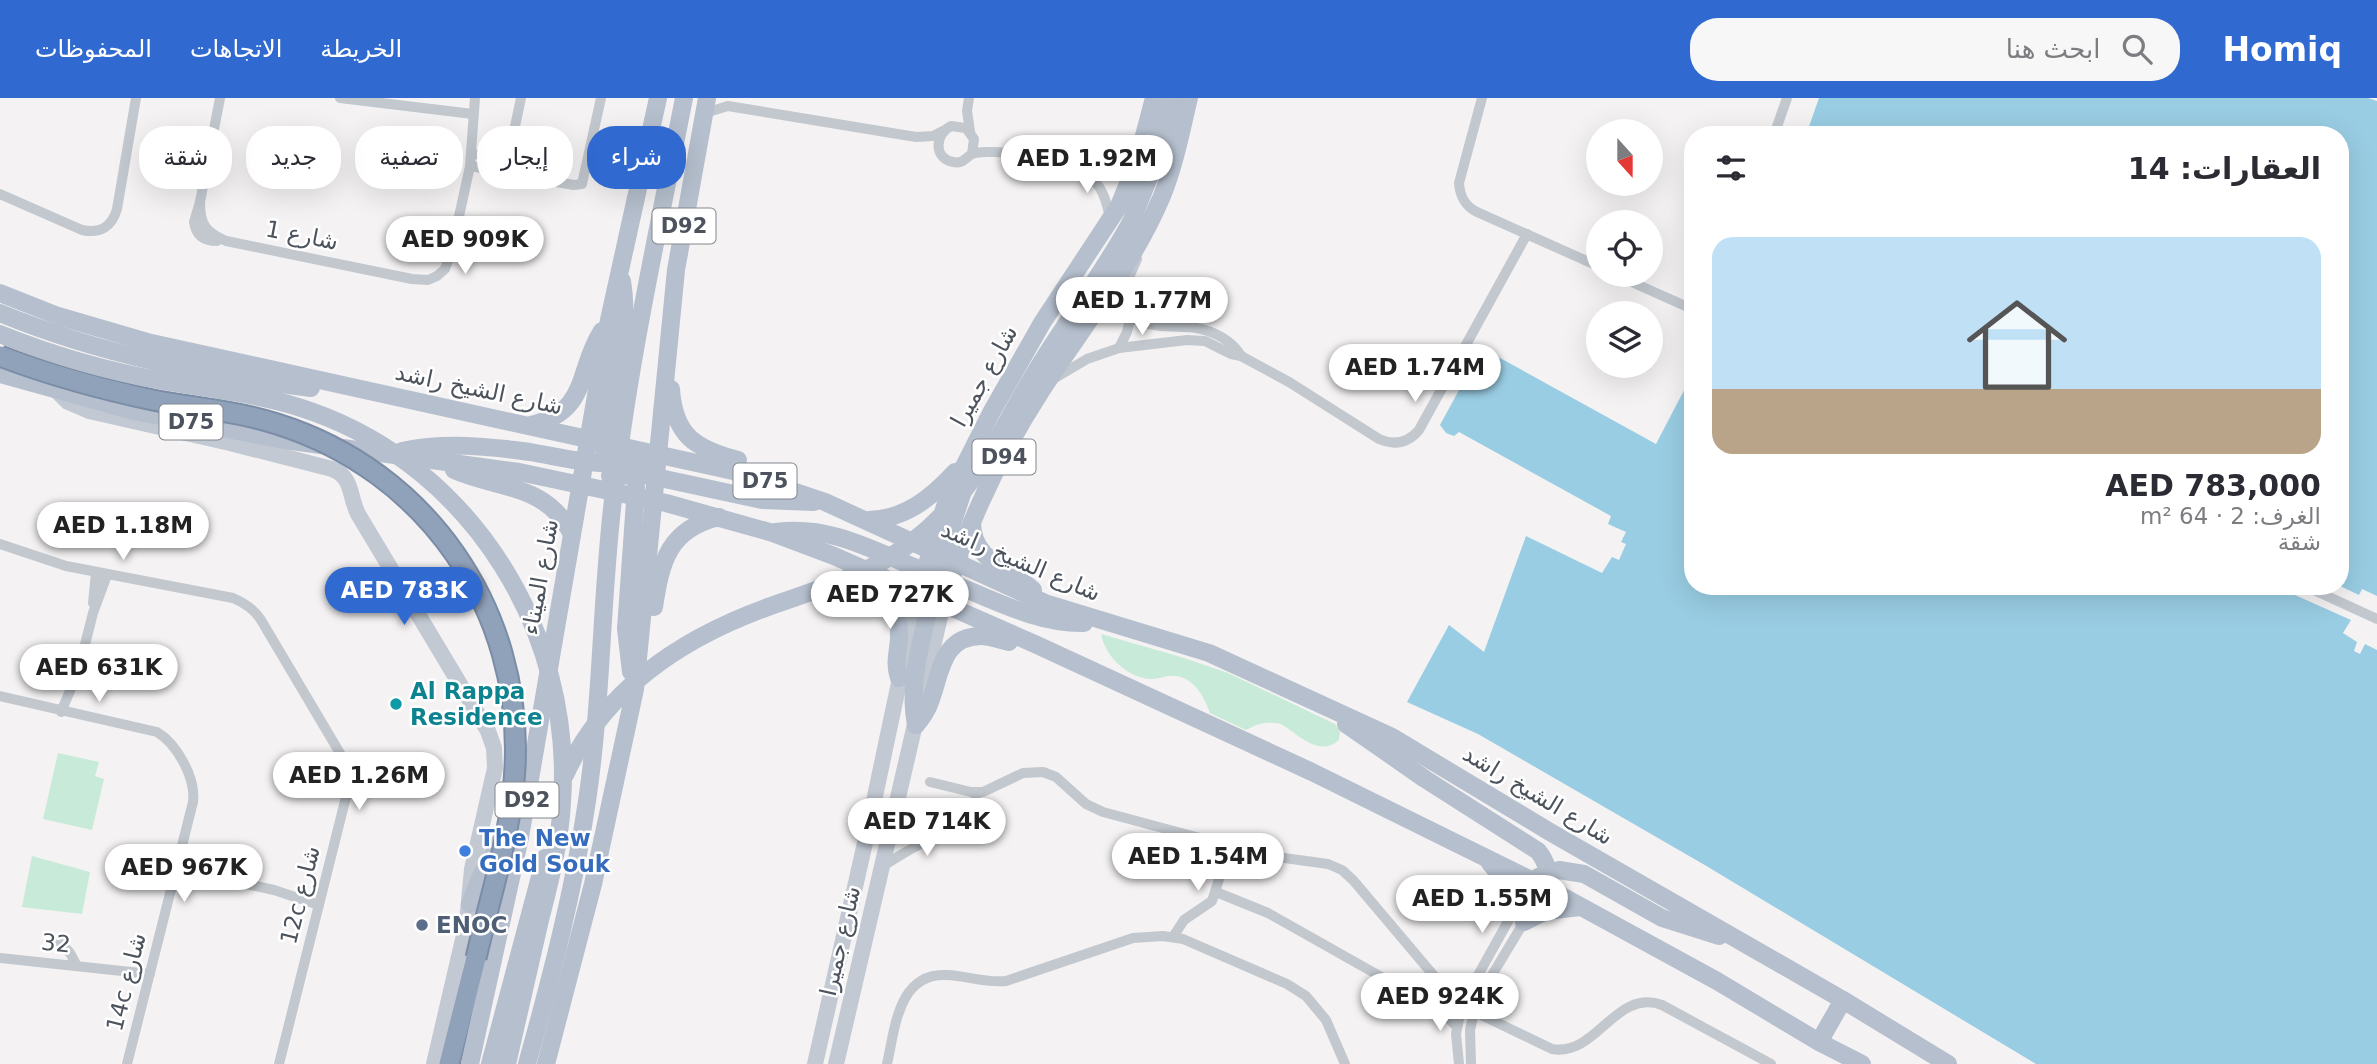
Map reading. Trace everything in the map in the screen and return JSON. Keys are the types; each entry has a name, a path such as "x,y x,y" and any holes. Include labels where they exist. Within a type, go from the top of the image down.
{"highway":[{"path":"0,356 102,388 258,418 310,436 347,454 381,476 421,510 468,573 494,627 510,684 515,724 515,768 510,813 449,1064"}],"main road":[{"name":"شارع الميناء","path":"470,1064 526,807 584,463 596,440 609,320 658,98"},
{"path":"527,1064 561,934 585,813 593,759 607,560 619,452 684,98"},
{"name":"شارع جميرا","path":"972,450 1042,323 1110,221 1126,191 1142,147 1154,98"},
{"path":"490,1064 564,778 598,720 644,673 685,645 767,608 864,572 911,542 965,491 986,461 1030,381 1111,257 1137,227 1172,98"},
{"name":"شارع جميرا","path":"815,1064 870,822 899,678 936,577 972,522 1039,394 1123,272 1137,227 1169,178 1189,98"},
{"name":"D92","path":"546,1064 593,884 635,689 640,646 637,496 655,477 676,270 709,103"},
{"path":"608,470 596,440 624,324 625,302 619,271"},
{"name":"شارع الشيخ راشد","path":"0,293 58,316 119,335 596,440 631,460"},
{"path":"0,313 86,345 178,366 292,386 374,391"},
{"path":"531,425 553,417 566,408 575,396 595,342 609,320"},
{"path":"0,334 103,367 266,398 334,420 373,440 425,476 463,513 497,555 524,601 544,651 559,713 563,757 563,800 558,844 506,1064"},
{"path":"669,340 673,406 678,423 688,436 706,450 768,472 794,491"},
{"name":"شارع الشيخ راشد","path":"0,374 134,411 234,431 384,455 519,472 637,496 774,533 834,556 1045,603 1209,653 1417,751 1948,1064"},
{"path":"57,391 75,405 89,411 281,455 332,469 346,479 358,514 493,742 495,768 472,869 470,904 434,1064"},
{"path":"384,455 413,448 456,445 527,452 608,470 637,496"},
{"path":"868,520 901,514 923,502 951,476 972,450"},
{"path":"916,725 914,676 936,577 967,478 972,450"},
{"path":"580,484 631,460 658,453"},
{"name":"شارع الشيخ راشد","path":"658,453 733,471 825,502 868,520 936,577 1037,645 1312,772 1479,854 1541,880 1582,907 1862,1064"},
{"path":"435,460 478,479 532,494 556,510 572,534"},
{"path":"631,460 655,477 762,500 825,502"},
{"path":"631,460 637,496 626,629 628,659 635,689"},
{"path":"640,646 650,623 660,572 668,551 690,528 719,517"},
{"path":"972,522 974,539 985,557 1028,585 1045,603"},
{"path":"774,533 807,530 830,533 1050,620 1075,623 1101,621"},
{"path":"834,556 853,573 880,590 893,608 899,630 896,663 899,678"},
{"path":"916,725 930,702 944,658 958,643 981,636 1037,645"},
{"path":"1319,703 1376,746 1538,851 1545,861 1541,880 1570,871 1584,874 1662,918 1694,930 1739,941"},
{"name":"شارع جميرا","path":"836,1064 916,725"},
{"path":"470,904 489,860 526,807"},
{"path":"1479,854 1496,869 1509,886 1518,917 1582,907"},
{"path":"1819,1042 1843,1000"}],"street":[{"path":"0,194 82,230 94,232 105,228 113,220 117,209 136,98"},
{"name":"شارع 1","path":"220,98 200,202 200,230 209,241 226,241 412,279 440,279 451,270 451,253 470,166"},
{"path":"340,98 473,114"},
{"path":"475,98 470,166 477,166"},
{"path":"515,126 521,98"},
{"path":"573,185 582,184 601,98"},
{"path":"1482,98 1459,183 1461,198 1471,209 1586,261"},
{"path":"1777,126 1787,98"},
{"path":"709,103 916,137 933,136 956,125 969,101"},
{"path":"969,101 972,154"},
{"path":"709,103 727,106"},
{"path":"956,125 984,146 1002,152 1069,164 1096,166 1111,163 1142,147"},
{"path":"939,151 938,141 943,131"},
{"path":"916,137 956,163 972,154 1002,152"},
{"path":"471,153 477,156"},
{"path":"1069,164 1090,174 1098,183 1107,203 1110,221"},
{"path":"1137,227 1140,251 1125,290 1126,305 1131,314 1149,325 1190,327 1211,332 1230,343 1241,356"},
{"path":"1039,394 1055,377 1077,363 1119,348 1199,340 1211,342 1231,354 1241,356 1289,382 1379,439 1393,443 1408,440 1419,430 1527,234"},
{"path":"1643,287 1684,305"},
{"path":"1119,348 1127,332 1131,314"},
{"path":"0,544 36,557 101,574 78,673 61,712"},
{"name":"12c شارع","path":"101,574 239,600 250,607 261,620 348,770 348,789 279,1064"},
{"path":"2325,595 2377,619"},
{"path":"0,696 75,715 78,673"},
{"name":"14c شارع","path":"75,715 151,729 166,739 192,782 194,795 127,1064"},
{"path":"930,782 976,792 991,790 1023,773 1043,772 1056,777 1086,804 1103,811 1280,858 1328,864 1342,870 1436,981 1462,1004 1545,1047 1559,1051 1572,1049 1629,1005 1656,1002 1771,1064"},
{"path":"883,866 918,845 944,836 965,832 973,834 976,792"},
{"path":"1173,937 1184,920 1209,904 1216,892 1230,845"},
{"path":"177,867 320,902"},
{"path":"1459,1064 1455,1041 1462,1004 1541,880"},
{"path":"1471,1064 1469,1040 1473,1011 1518,917 1541,880"},
{"path":"1216,892 1280,919 1440,1010 1456,1026"},
{"path":"887,1064 903,1000 922,980 946,975 1006,981 1133,938 1153,936 1192,942 1297,989 1314,1003 1326,1020 1345,1064"},
{"path":"59,941 78,966"},
{"name":"32","path":"0,958 108,970 148,978"}],"green space":[{"path":"1101,634 1228,673 1335,724 1340,730 1339,740 1324,747 1316,745 1276,723 1263,723 1246,730 1210,713 1200,692 1184,678 1143,678 1126,671 1107,650"},
{"path":"58,753 99,762 95,776 104,779 92,830 43,819"},
{"path":"32,856 90,872 82,914 22,907"}],"water":[{"path":"1819,98 2368,98 2377,101 2377,596 2362,589 2359,595 2349,590 2349,126 1809,126"},
{"path":"1482,348 1656,444 1684,390 1684,595 2295,595 2351,620 2343,633 2357,642 2354,651 2360,654 2365,644 2377,650 2377,1064 2036,1064 1703,864 1478,734 1407,702 1449,625 1484,652 1526,536 1602,573 1612,557 1619,560 1626,544 1621,542 1626,532 1608,524 1611,516 1459,432 1454,436 1446,433 1440,425"}],"place":[{"name":"Al Rappa Residence","path":"396,704"},
{"name":"The New Gold Souk","path":"465,851"},
{"name":"ENOC","path":"422,925"}]}
